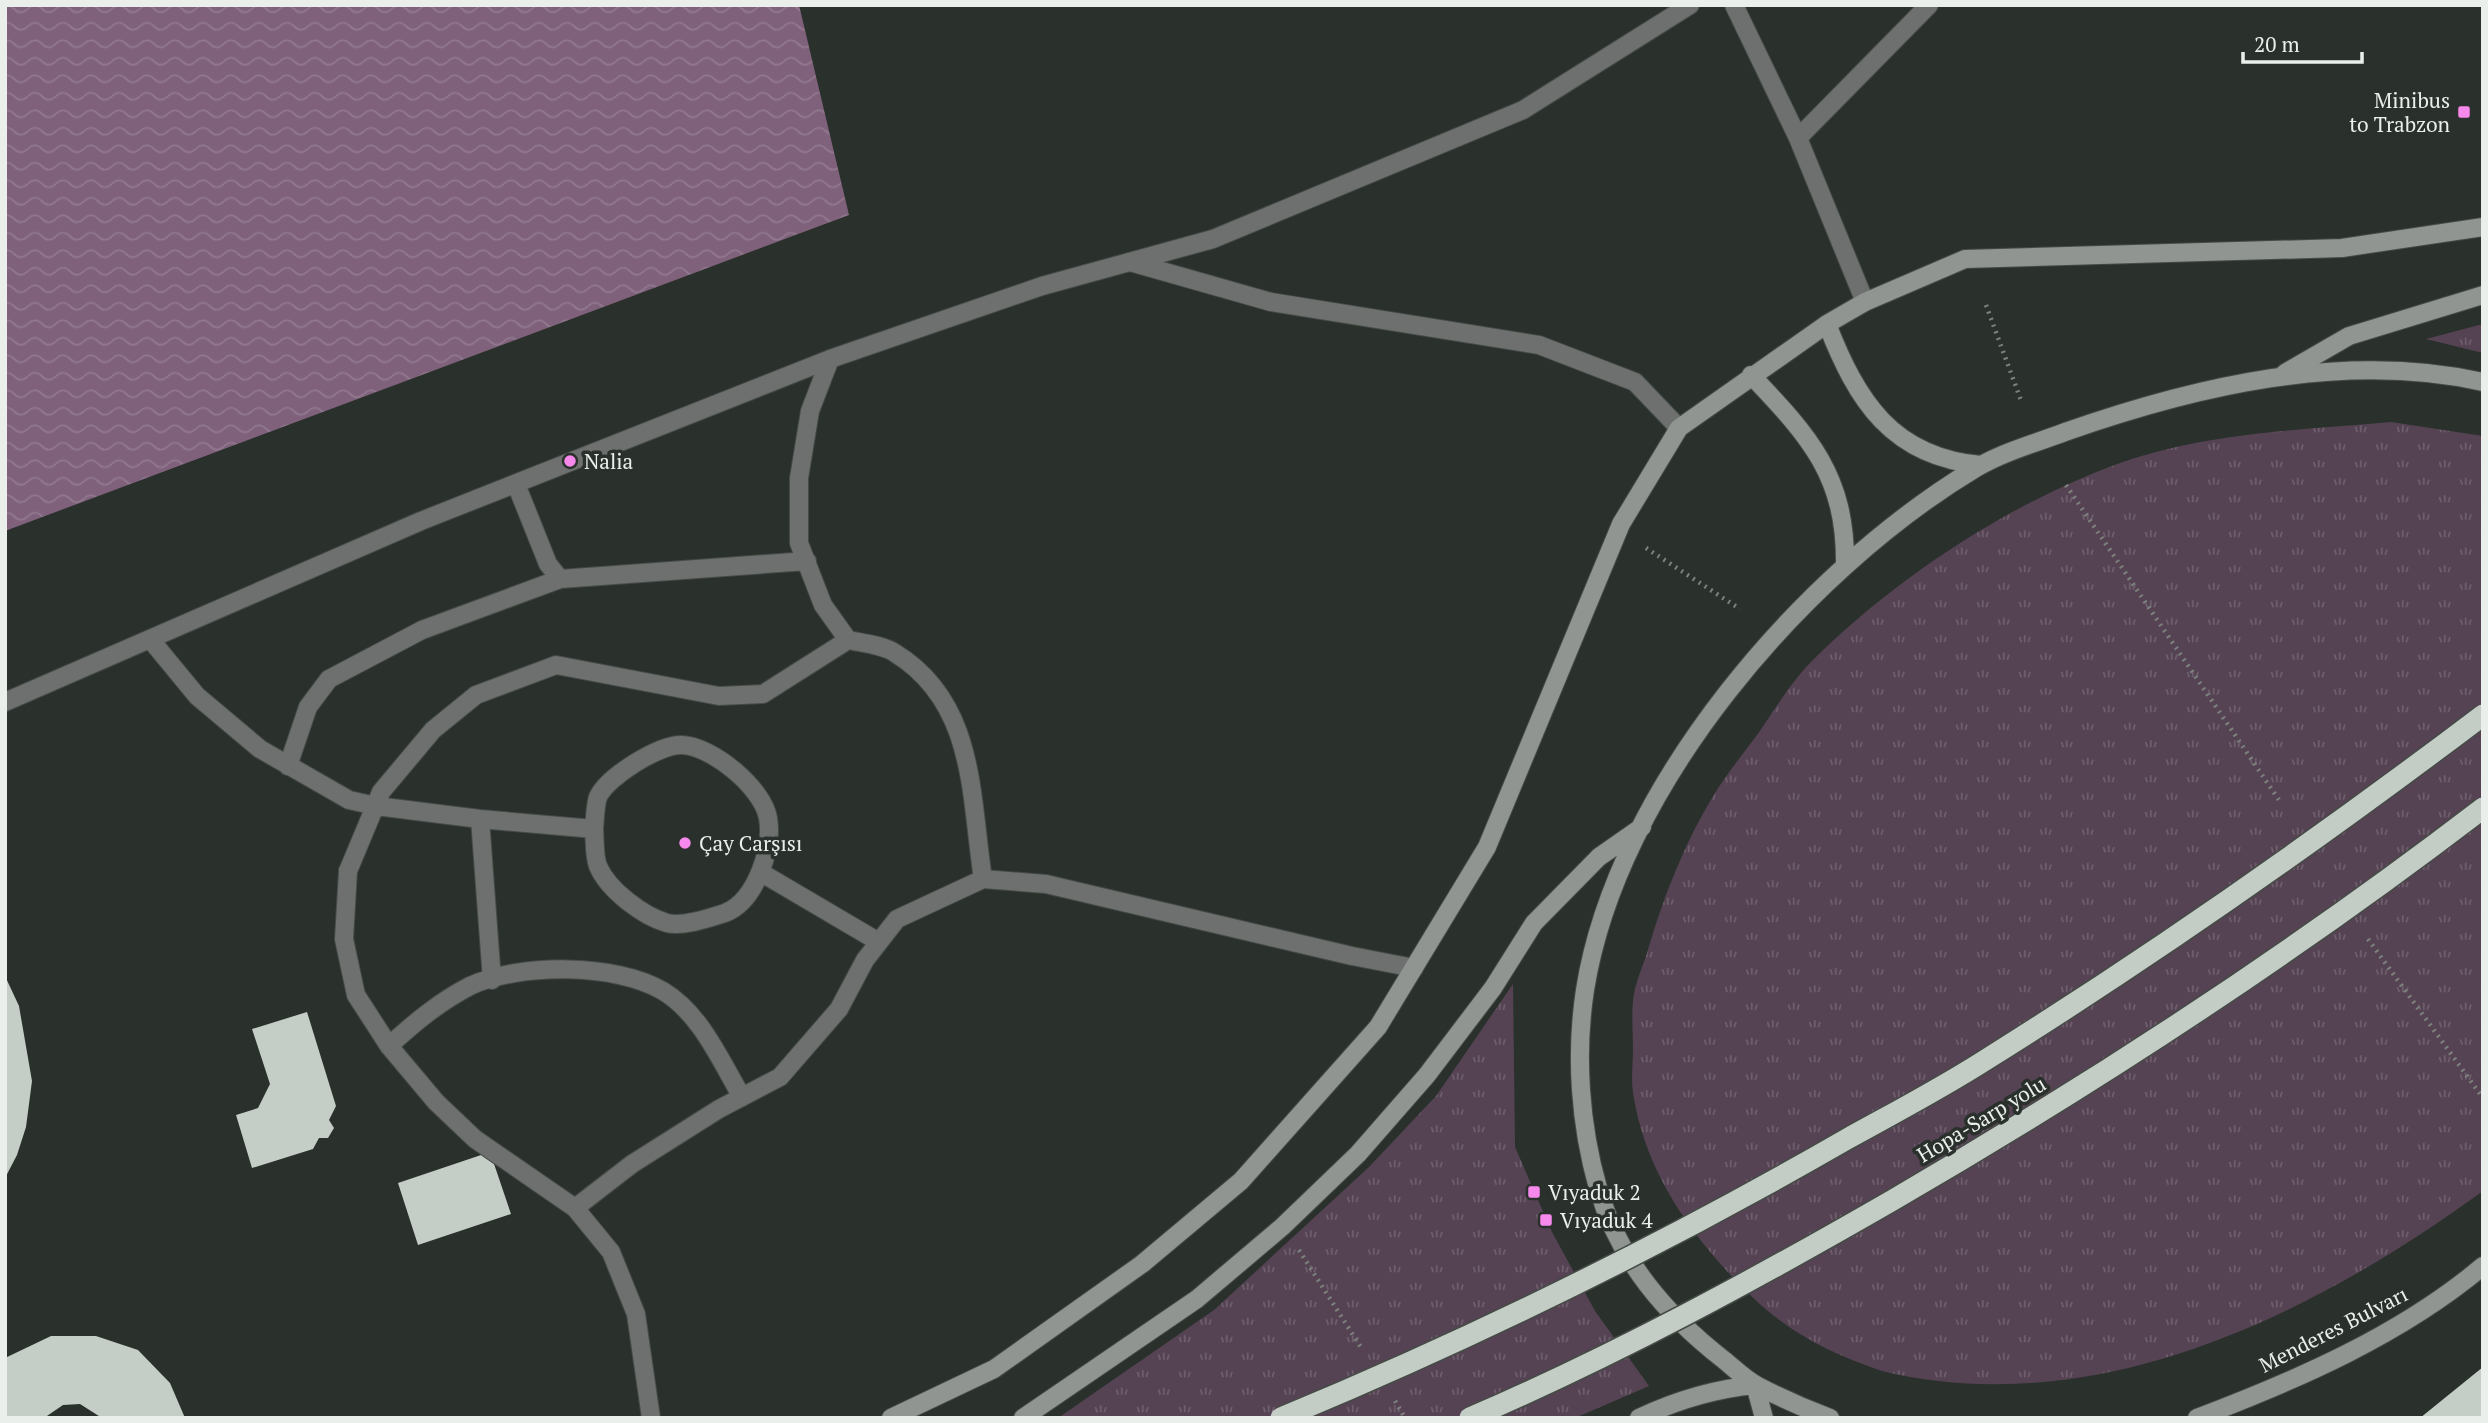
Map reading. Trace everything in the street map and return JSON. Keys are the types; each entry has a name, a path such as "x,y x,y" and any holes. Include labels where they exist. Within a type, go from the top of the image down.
{"highway":[{"path":"1281,1418 1401,1368 1554,1295 1766,1186 1984,1061 2195,924 2356,812 2483,715"},
{"name":"Hopa-Sarp yolu","path":"1470,1418 1656,1330 1812,1247 2021,1126 2241,985 2483,808"}],"main road":[{"path":"891,1418 994,1369 1142,1264 1241,1181 1378,1027 1487,847 1621,524 1679,428 1827,324 1865,302 1965,259 2342,248 2483,227"},
{"path":"2276,379 2349,336 2483,296"},
{"path":"1827,324 1842,363 1879,420 1900,439 1924,451 1953,462 1981,464"},
{"path":"1830,1418 1755,1385 1699,1341 1656,1298 1636,1272 1607,1218 1590,1162 1581,1090 1580,1044 1585,989 1598,934 1618,880 1642,827 1670,776 1712,712 1775,635 1845,565 1906,514 1981,464 2109,417 2190,396 2276,379 2341,370 2407,372 2483,382"},
{"path":"1751,376 1796,425 1829,473 1846,528 1845,565"},
{"path":"1023,1418 1197,1299 1282,1227 1358,1154 1427,1075 1493,988 1534,923 1563,890 1599,858 1642,827"},
{"name":"Menderes Bulvarı","path":"2197,1418 2301,1375 2388,1331 2483,1266"},
{"path":"1639,1418 1672,1402 1726,1388 1755,1385"},
{"path":"1755,1385 1764,1418"}],"street":[{"path":"5,702 421,521 830,359 1042,286 1213,239 1523,110 1690,5"},
{"path":"1734,5 1798,138 1865,302"},
{"path":"1798,138 1929,5"},
{"path":"1130,262 1271,302 1539,345 1635,382 1679,428"},
{"path":"830,359 810,411 799,478 799,543 823,605 848,640 894,652 939,691 963,738 983,879"},
{"path":"516,484 548,564 560,579"},
{"path":"288,766 308,707 329,678 422,630 560,579 807,561"},
{"path":"150,639 197,696 260,749 349,800 480,819 594,829"},
{"path":"651,1418 636,1314 611,1252 575,1208 475,1139 436,1102 389,1046 356,995 344,939 348,871 381,792 433,730 476,695 556,665 719,696 763,694 848,640"},
{"path":"683,745 713,755 746,779 768,816 767,854 760,872 737,909 707,919 668,923 637,907 617,892 598,866 594,829 598,796 618,776 656,750 683,745"},
{"path":"480,819 492,980"},
{"path":"760,872 879,942"},
{"path":"575,1208 632,1164 780,1077 839,1009 865,960 897,919 983,879 1046,884 1352,956 1415,968"},
{"path":"389,1046 421,1017 472,986 523,972 587,970 626,976 663,991 698,1022 742,1097"}],"path":[{"path":"1986,305 2022,403"},
{"path":"2066,485 2281,803"},
{"path":"1646,548 1740,609"},
{"path":"2368,939 2483,1098"},
{"path":"1282,1227 1363,1350"},
{"path":"1391,1395 1405,1418"}],"green space":[{"path":"2483,324 2483,353 2426,339"},
{"path":"2391,422 2483,436 2483,1191 2348,1278 2275,1316 2200,1347 2122,1369 2043,1382 1963,1383 1882,1371 1825,1348 1791,1328 1743,1288 1688,1223 1672,1199 1648,1149 1633,1093 1632,1015 1636,984 1676,870 1704,811 1720,785 1784,694 1812,661 1844,631 1914,574 1991,524 2031,502 2112,466 2180,446 2250,435"},
{"path":"1513,984 1515,1147 1552,1232 1595,1311 1649,1386 1575,1418 1058,1418 1214,1310 1369,1167 1436,1096"}],"water":[{"path":"5,5 799,5 849,215 5,531"}],"building":[{"path":"5,976 19,1006 32,1081 26,1127 17,1155 5,1178"},
{"path":"307,1012 336,1106 329,1120 334,1128 328,1138 319,1138 313,1149 252,1168 236,1115 258,1108 270,1084 252,1029"},
{"path":"490,1152 511,1214 418,1245 398,1183"},
{"path":"51,1336 96,1336 138,1350 170,1383 185,1418 102,1418 80,1404 63,1405 44,1418 5,1418 5,1358"},
{"path":"2483,1367 2483,1418 2420,1418"}],"place":[{"name":"Minibus to Trabzon","path":"2464,112"},
{"name":"Nalia","path":"570,461"},
{"name":"Çay Carşısı","path":"685,843"},
{"name":"Vıyaduk 2","path":"1534,1192"},
{"name":"Vıyaduk 4","path":"1546,1220"}]}
